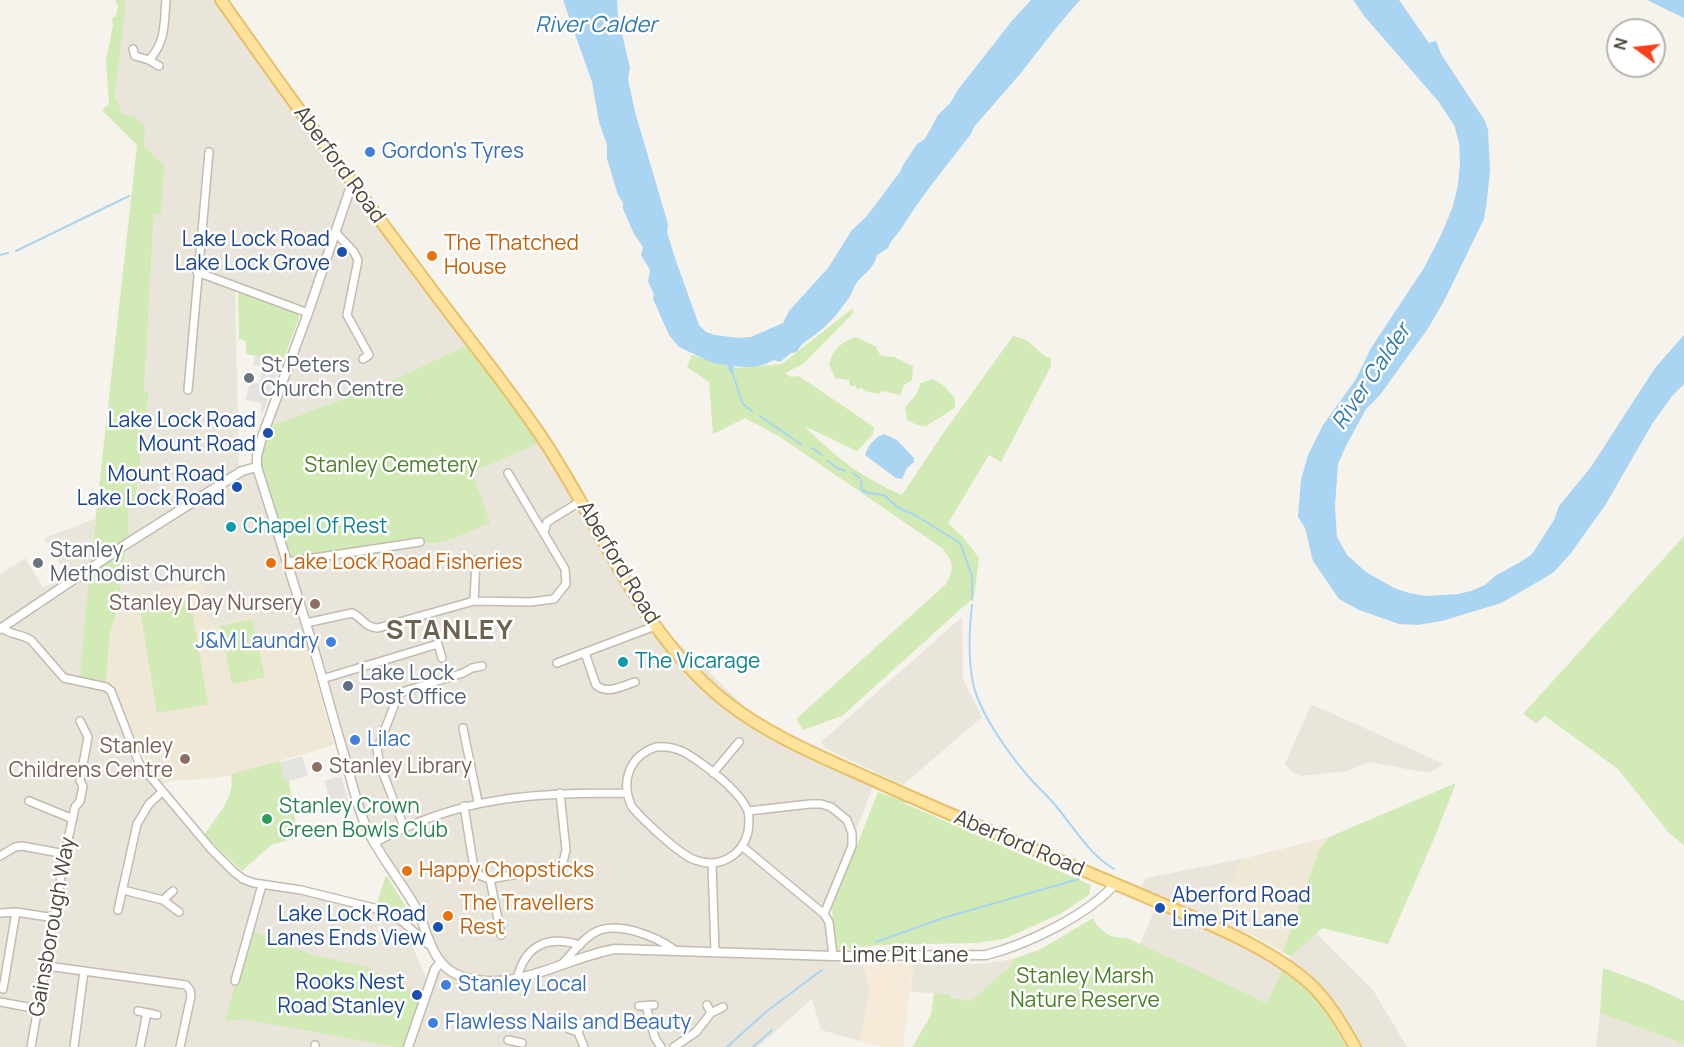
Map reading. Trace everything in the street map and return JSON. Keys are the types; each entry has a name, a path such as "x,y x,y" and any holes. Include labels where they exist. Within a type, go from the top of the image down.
{"main road":[{"name":"Aberford Road","path":"221,0 352,183 541,437 581,501 638,602 707,686 746,716 786,739 935,808 1116,884 1258,949 1303,978 1323,997 1355,1047"}],"street":[{"path":"149,60 162,42 166,0"},
{"path":"133,50 135,56 159,66"},
{"path":"188,390 209,152"},
{"path":"352,183 308,314 262,437 257,456 257,467 306,623 359,811 374,843 419,915 431,946 441,962 435,969 408,1047"},
{"path":"336,233 354,252 358,260 347,315 369,355 363,359"},
{"path":"197,272 308,314"},
{"path":"257,467 242,471 128,543 1,629 31,640 64,678 106,687 114,695 139,763 211,849 243,879 374,908 402,921 431,946"},
{"path":"306,623 351,613 358,616 368,626 378,628 474,601 530,602 554,599 566,584 567,575 508,473"},
{"path":"543,533 547,522 581,501"},
{"path":"286,562 420,542"},
{"path":"474,601 475,558"},
{"path":"557,663 656,626"},
{"path":"322,679 438,644 442,658"},
{"path":"585,653 599,688 608,690 635,682"},
{"path":"404,827 381,768 377,750 399,693 482,666"},
{"name":"Gainsborough Way","path":"31,1047 65,854 75,807 80,801 83,786 80,781 88,737 80,721"},
{"path":"463,728 478,802"},
{"path":"713,772 739,742"},
{"path":"656,747 680,748 713,772 736,794 748,811 749,828 742,847 729,858 712,864 692,859 637,813 627,793 627,776 641,754 656,747"},
{"path":"118,910 137,824 149,804 162,792"},
{"path":"374,843 404,827 478,802 560,793 627,793"},
{"path":"464,806 474,868 481,876 489,879 551,868 563,862 566,850 560,793"},
{"path":"29,801 72,819"},
{"path":"748,811 821,804 831,807 847,820 852,833 852,846 824,914"},
{"path":"0,856 15,847 22,846 65,854"},
{"path":"742,847 824,914 830,922 833,956"},
{"path":"712,864 715,952"},
{"path":"489,879 501,935"},
{"name":"Lime Pit Lane","path":"441,962 458,975 483,981 517,979 597,952 615,949 833,956 986,955 1006,950 1038,936 1091,905 1116,884"},
{"path":"235,981 262,885"},
{"path":"123,890 163,900 179,912"},
{"path":"163,900 172,891"},
{"path":"0,913 16,912 55,918"},
{"path":"3,989 3,965 16,912"},
{"path":"402,921 419,915"},
{"name":"Lime Pit Lane","path":"562,964 592,934 602,929 612,928 647,937 665,943 675,950"},
{"path":"517,979 524,959 538,946 558,940 580,945"},
{"path":"47,966 186,985 191,996 180,1047"},
{"path":"74,1047 84,971"},
{"path":"0,1002 38,1009"},
{"path":"707,1005 711,1013"},
{"path":"647,1006 655,1038 661,1047"},
{"path":"674,1047 696,1032 711,1013 723,1007"},
{"path":"138,1011 158,1015"},
{"path":"140,1047 147,1013"},
{"path":"582,1023 578,1032 584,1047"},
{"path":"569,1029 578,1032"}],"shaded area":[{"path":"125,0 221,0 472,343 384,384 265,428 308,314 235,286 239,466 242,471 257,467 287,561 424,544 472,472 541,437 659,624 752,714 875,781 824,914 833,955 861,956 853,963 863,965 870,988 860,1041 821,1030 812,999 758,1047 413,1047 441,962 419,915 374,843 341,763 307,637 258,647 210,625 202,582 119,601 128,543 129,503 136,503 149,393 144,392 154,214 161,214 144,146 130,115 122,114 115,97"},
{"path":"255,355 283,361 263,413 260,412 262,403 245,400 250,382 259,384 262,367 253,365"},
{"path":"95,519 80,682 106,687 132,749 162,792 243,879 374,908 402,921 429,985 408,1047 0,1047 0,575 25,558 43,588 67,575 44,538"},
{"path":"202,582 210,625 252,616 260,647 305,637 334,745 239,773 216,778 170,781 161,785 131,735 116,693 106,682 111,627 119,601"},
{"path":"962,617 963,679 982,717 903,785 825,748 821,742"},
{"path":"1311,705 1444,764 1429,773 1369,762 1347,771 1301,776 1291,771 1285,764"},
{"path":"302,756 308,776 285,782 281,762"},
{"path":"341,776 350,805 333,811 324,781"},
{"path":"1329,837 1319,850 1283,952 1254,936 1214,920 1242,859"},
{"path":"1242,859 1209,932 1284,966 1294,953 1316,933 1373,990 1407,1047 1346,1047 1323,1007 1307,990 1282,972 1268,1003 1139,945 1160,899 1141,889 1146,878"},
{"path":"1013,959 1011,965 971,1001 951,998 950,994 911,992 913,963 982,964"},
{"path":"913,963 903,1047 883,1047 860,1041 870,988 863,965"},
{"path":"1600,1013 1684,1044 1684,1047 1596,1047"}],"green space":[{"path":"115,0 125,0 125,9 115,97 122,114 134,116 145,127 144,146 164,165 161,214 154,214 144,391 149,392 135,504 129,503 128,543 90,569 137,145 102,110 109,104 106,61 113,25 112,18 116,16 118,6"},
{"path":"238,289 298,314 299,318 283,361 246,354 246,341 239,339"},
{"path":"853,308 853,313 803,364 785,373 791,377 799,376 874,427 873,434 857,451 804,426 849,465 873,481 902,495 1013,336 1026,340 1046,357 1051,357 1051,366 1001,462 989,455 948,523 963,537 979,558 974,597 842,716 803,730 796,719 946,584 952,569 949,557 942,548 780,437 745,418 713,434 709,382 687,367 692,355 737,368 782,364"},
{"path":"856,337 875,346 881,356 894,357 913,366 912,380 904,385 900,395 882,391 879,394 864,391 862,388 857,389 855,386 850,386 849,380 835,378 829,364 835,351 843,343"},
{"name":"Stanley Cemetery","path":"472,343 544,441 472,472 490,523 436,543 420,542 287,562 257,456 265,428 384,384"},
{"path":"933,379 943,385 955,398 955,408 926,426 917,425 907,420 905,407 915,396 921,383"},
{"path":"1684,536 1684,845 1669,833 1618,769 1545,716 1536,723 1523,714"},
{"path":"126,551 119,601 110,634 106,682 80,677 89,574"},
{"path":"190,600 208,704 157,713 140,609"},
{"path":"252,619 265,677 232,684 220,626"},
{"path":"280,761 286,782 289,781 298,837 271,845 242,871 204,835 228,799 231,791 231,774"},
{"path":"1456,783 1388,944 1322,928 1291,957 1283,952 1319,850 1329,837"},
{"path":"878,792 907,802 906,804 1091,885 1089,895 1060,914 1004,939 976,943 878,945 836,951 832,908"},
{"path":"386,875 408,910 407,915 402,915 377,903"},
{"name":"Stanley Marsh Nature Reserve","path":"1093,918 1107,934 1127,938 1267,1003 1282,971 1307,990 1323,1007 1346,1047 912,1047 931,1015 934,993 950,994 951,998 971,1001 1011,965 1013,959 1041,949"},
{"path":"250,930 310,954 366,967 426,997 408,1047 397,1047 243,1019 225,1021"},
{"path":"1603,968 1684,1001 1684,1044 1600,1013"}],"water":[{"name":"River Calder","path":"563,0 617,0 618,16 630,68 628,79 635,112 668,224 667,232 675,258 699,325 706,332 715,335 738,338 751,337 783,323 789,311 828,268 852,230 866,217 900,172 917,144 925,139 938,115 951,102 1011,22 1031,0 1080,0 974,127 888,248 877,255 872,267 858,281 849,298 830,321 803,343 797,352 791,353 780,362 774,360 754,367 733,366 734,372 730,373 727,365 713,363 679,347 669,335 653,299 654,294 648,282 650,270 641,255 643,247 634,234 618,195 607,159 607,145 599,122 592,82"},
{"name":"River Calder","path":"1353,0 1399,0 1429,43 1436,41 1441,54 1485,121 1488,130 1490,170 1484,219 1444,301 1427,330 1380,395 1366,409 1338,464 1335,506 1337,537 1347,555 1366,572 1394,588 1426,596 1471,591 1485,585 1495,576 1522,561 1532,554 1554,520 1559,506 1591,467 1655,368 1684,335 1684,384 1672,396 1652,424 1606,504 1571,553 1554,572 1501,603 1442,621 1417,625 1399,624 1359,610 1339,599 1313,561 1305,528 1298,517 1301,480 1308,455 1323,425 1356,379 1371,348 1424,268 1442,233 1453,206 1458,185 1459,142 1454,125 1438,101"},
{"path":"1647,0 1684,0 1684,18"},
{"path":"884,434 897,440 914,458 914,462 907,468 902,479 896,478 865,455 872,442"}],"waterway":[{"path":"16,251 129,196"},
{"path":"0,255 8,253"},
{"path":"732,372 743,404 752,411"},
{"path":"760,416 802,445"},
{"path":"812,448 822,455"},
{"path":"828,461 845,471"},
{"path":"853,473 860,478"},
{"path":"861,481 862,490 884,495 897,507 915,515 960,543 972,576 972,600"},
{"path":"972,605 970,664 973,683 981,707 1003,744 1028,776 1056,806 1090,849 1114,869"},
{"path":"876,942 943,918 1079,879"},
{"path":"727,1047 767,1011 822,970"},
{"path":"753,1047 772,1030"}],"place":[{"name":"Gordon's Tyres","path":"370,152"},
{"name":"Lake Lock Road Lake Lock Grove","path":"342,252"},
{"name":"The Thatched House","path":"432,256"},
{"name":"St Peters Church Centre","path":"249,378"},
{"name":"Lake Lock Road Mount Road","path":"268,433"},
{"name":"Mount Road Lake Lock Road","path":"237,487"},
{"name":"Chapel Of Rest","path":"231,527"},
{"name":"Stanley Methodist Church","path":"38,563"},
{"name":"Lake Lock Road Fisheries","path":"271,563"},
{"name":"Stanley Day Nursery","path":"315,604"},
{"name":"J&M Laundry","path":"331,642"},
{"name":"The Vicarage","path":"623,662"},
{"name":"Lake Lock Post Office","path":"348,686"},
{"name":"Lilac","path":"355,740"},
{"name":"Stanley Childrens Centre","path":"185,759"},
{"name":"Stanley Library","path":"317,767"},
{"name":"Stanley Crown Green Bowls Club","path":"267,819"},
{"name":"Happy Chopsticks","path":"407,871"},
{"name":"Aberford Road Lime Pit Lane","path":"1160,908"},
{"name":"The Travellers Rest","path":"448,916"},
{"name":"Lake Lock Road Lanes Ends View","path":"438,927"},
{"name":"Stanley Local","path":"446,985"},
{"name":"Rooks Nest Road Stanley","path":"417,995"},
{"name":"Flawless Nails and Beauty","path":"433,1023"}],"district":[{"name":"STANLEY","path":"450,631"}]}
